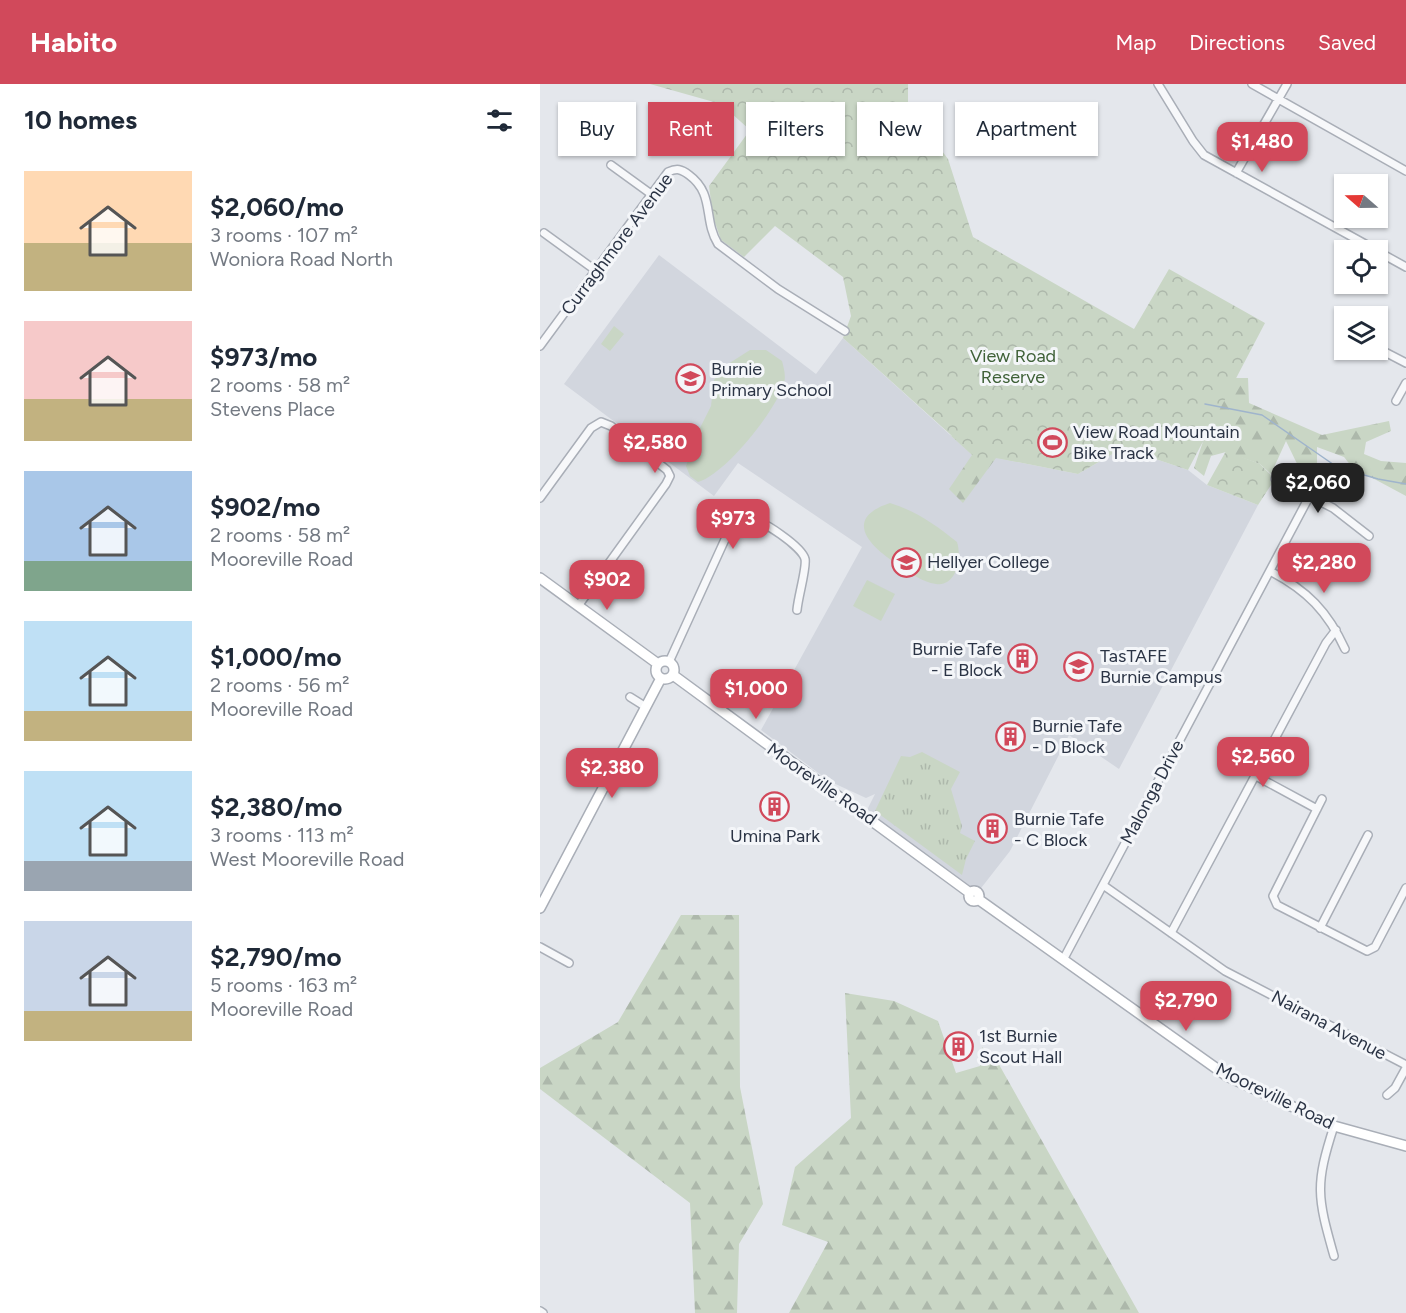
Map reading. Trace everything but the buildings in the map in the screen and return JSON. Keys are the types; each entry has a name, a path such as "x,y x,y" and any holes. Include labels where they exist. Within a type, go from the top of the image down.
{"main road":[{"path":"540,578 658,664 669,662 674,667 673,675 669,678 661,678"},
{"path":"658,664 657,673 661,678"},
{"name":"Mooreville Road","path":"673,675 970,893 978,892 978,899 1227,1076 1334,1126 1406,1146"},
{"path":"540,908 661,678"}],"street":[{"path":"1158,84 1193,141 1204,154 1356,240"},
{"path":"1252,84 1406,171"},
{"path":"1236,173 1287,84"},
{"path":"611,165 651,194"},
{"name":"Curraghmore Avenue","path":"540,346 668,172 681,170 703,188 712,234 718,244 778,289 845,332"},
{"path":"544,233 596,270"},
{"path":"1388,257 1406,267"},
{"path":"1388,354 1406,363"},
{"path":"1396,401 1406,383"},
{"path":"540,498 591,428 601,422 611,426 668,470 669,476 666,484 578,606"},
{"path":"1275,479 1333,508 1369,536"},
{"name":"Malonga Drive","path":"1063,960 1309,496"},
{"path":"669,662 727,535 732,526 743,520 755,519 764,524 797,546 803,554 806,565 798,590 797,610"},
{"path":"1270,571 1306,594 1323,610 1345,650"},
{"path":"1171,933 1326,643 1336,630"},
{"path":"630,697 646,706"},
{"path":"1256,776 1317,808"},
{"path":"1322,799 1273,896 1277,905 1363,951 1372,950 1406,888"},
{"path":"1320,928 1368,835"},
{"name":"Nairana Avenue","path":"1103,885 1225,971 1406,1067"},
{"path":"540,947 569,963"},
{"path":"1387,1095 1395,1088 1406,1067"},
{"path":"1334,1126 1322,1163 1318,1196 1334,1256"}],"shaded area":[{"path":"659,255 816,374 843,338 980,462 992,457 1078,474 1123,448 1188,470 1207,485 1258,505 1119,769 1069,735 1010,851 978,892 865,814 875,794 866,798 829,781 761,730 862,547 738,463 714,496 564,384"}],"green space":[{"name":"View Road Reserve","path":"650,84 908,84 908,102 857,102 857,156 943,156 943,152 948,159 973,237 1134,329 1169,269 1265,323 1188,470 1123,448 1078,474 992,457 981,462 843,338 851,316 843,277 775,226 744,257 721,240 713,217 709,186 731,156 734,156 734,152 746,135 746,156 845,156 845,102 746,102 746,126 734,116 734,102 714,102"},
{"path":"614,326 624,334 610,351 601,344"},
{"path":"750,350 766,350 782,361 784,384 771,410 735,455 709,477 698,482 690,476 686,466 711,406 714,380 728,364"},
{"path":"1229,378 1248,378 1249,403 1322,435 1389,421 1391,431 1366,442 1364,454 1381,461 1406,463 1406,496 1352,467 1344,457 1317,447 1317,477 1301,472 1286,441 1271,474 1260,464 1226,452 1211,456 1204,476 1194,468 1210,421"},
{"path":"950,435 1018,462 996,458 963,503 949,489 972,455"},
{"path":"1226,451 1260,464 1275,479 1258,505 1207,485"},
{"path":"890,503 925,519 957,542 958,563 949,581 936,584 921,579 889,558 871,542 864,525 867,517 875,510"},
{"path":"867,580 895,594 881,621 853,606"},
{"path":"922,752 960,772 951,789 962,826 960,833 975,841 966,859 962,875 875,811 901,756 910,757"},
{"path":"681,915 739,915 740,1087 763,1204 739,1244 737,1313 695,1313 690,1203 540,1089 540,1068 618,1022"},
{"path":"845,993 894,1001 938,1021 956,1073 980,1066 982,1047 997,1061 1139,1313 789,1313 828,1242 782,1225 795,1167 851,1118"}],"waterway":[{"path":"1205,404 1262,415 1337,467 1378,479 1406,484"}],"place":[{"name":"Burnie Primary School","path":"690,379"},
{"name":"View Road Mountain Bike Track","path":"1052,442"},
{"name":"Hellyer College","path":"906,562"},
{"name":"Burnie Tafe - E Block","path":"1023,659"},
{"name":"TasTAFE Burnie Campus","path":"1079,666"},
{"name":"Burnie Tafe - D Block","path":"1011,736"},
{"name":"Umina Park","path":"775,807"},
{"name":"Burnie Tafe - C Block","path":"993,829"},
{"name":"1st Burnie Scout Hall","path":"958,1046"}]}
